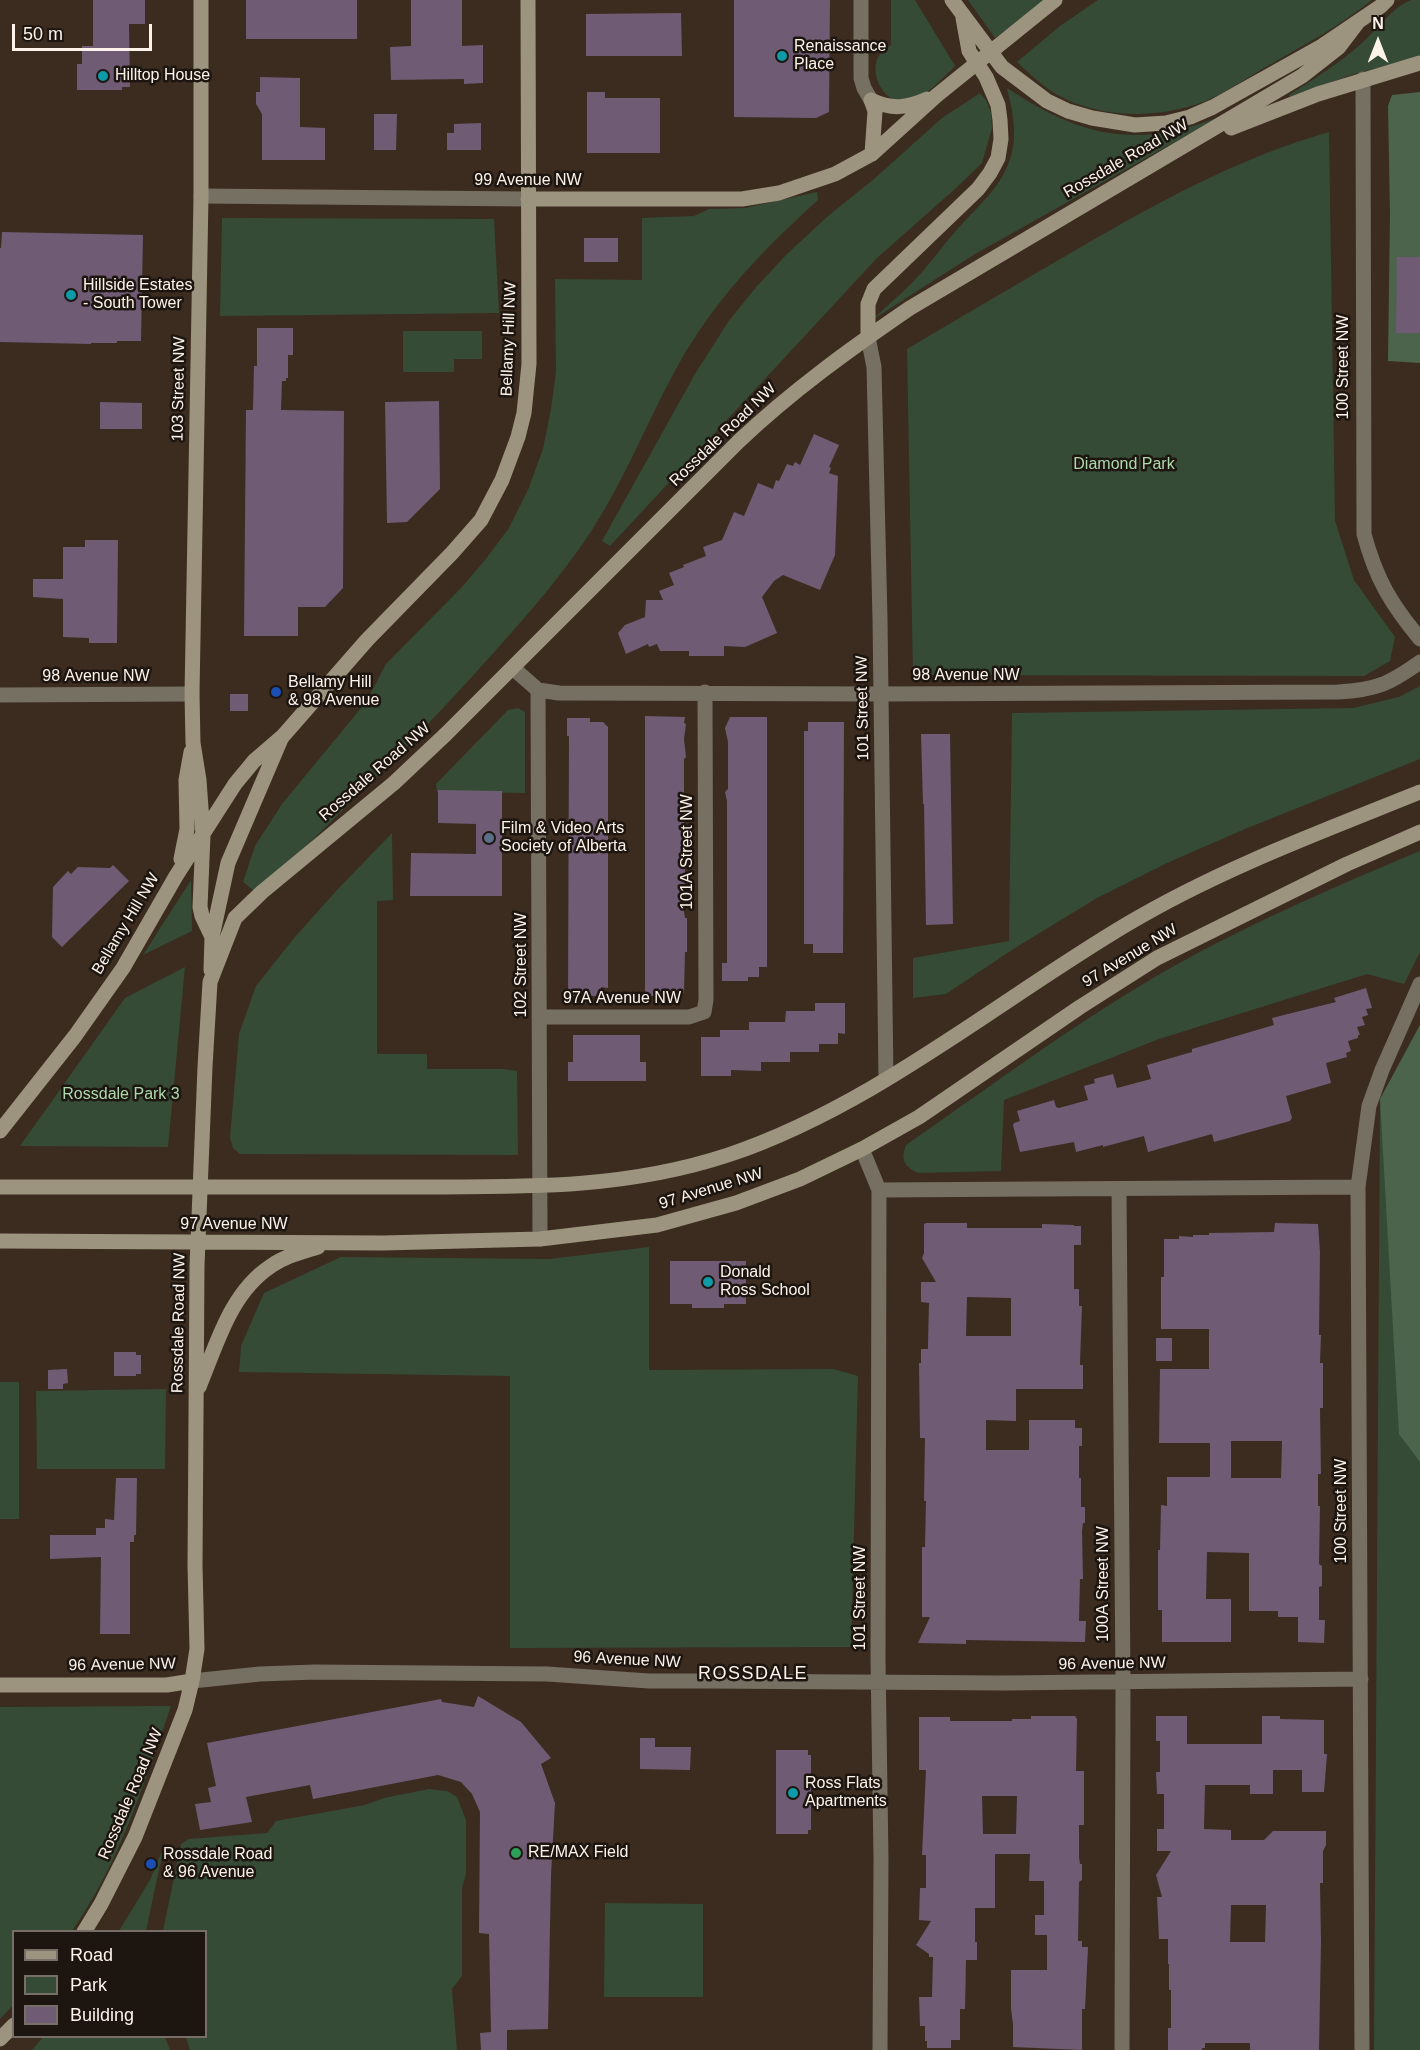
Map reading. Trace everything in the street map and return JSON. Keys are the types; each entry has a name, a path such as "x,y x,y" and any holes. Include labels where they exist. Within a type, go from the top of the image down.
{"main road":[{"name":"103 Street NW","path":"201,0 201,196 192,694 193,743 199,780 203,835 200,907 212,937"},
{"name":"Bellamy Hill NW","path":"0,1131 95,1009 123,968 176,876 235,784 254,761 283,736 367,640 481,520 502,480 518,437 530,364 528,0"},
{"path":"952,0 1002,67 1047,101 1068,111 1092,118 1136,125 1166,123 1190,117 1213,107 1322,46 1387,0"},
{"path":"872,154 936,96 1055,0"},
{"path":"868,337 868,304 874,289 978,189 998,158 1001,139 998,105 986,77 969,51 963,15"},
{"name":"Rossdale Road NW","path":"85,1930 135,1837 184,1710 197,1650 196,1396 200,1187 210,982 235,918 241,910 394,783 514,669 768,413 821,371 910,308 1302,76 1339,46 1358,22"},
{"path":"1181,149 1288,105 1363,79 1420,63"},
{"path":"871,100 892,108 910,106 936,96"},
{"path":"871,100 875,111 872,154"},
{"name":"99 Avenue NW","path":"528,199 742,199 779,193 835,174 872,154"},
{"name":"Bellamy Hill NW","path":"210,982 212,937 228,863 283,736"},
{"name":"103 Street NW","path":"176,876 188,829 186,780 193,743"},
{"name":"97 Avenue NW","path":"0,1187 540,1187 653,1175 728,1155 829,1112 886,1079 1130,922 1219,875 1420,792"},
{"name":"97 Avenue NW","path":"0,1241 333,1243 540,1239 657,1225 736,1203 800,1179 862,1149 919,1117 1080,1007 1157,958 1347,864 1420,832"},
{"path":"196,1396 231,1310 248,1285 285,1258 333,1243"},
{"name":"96 Avenue NW","path":"0,1685 167,1685 192,1681"}],"street":[{"path":"861,0 861,78 871,100"},
{"name":"100 Street NW","path":"1363,79 1364,534 1373,568 1380,583 1401,616 1420,639"},
{"name":"99 Avenue NW","path":"201,196 528,199"},
{"name":"101 Street NW","path":"868,337 874,368 886,1079"},
{"name":"98 Avenue NW","path":"538,690 559,693 880,694 1338,692 1378,687 1398,678 1420,662"},
{"path":"514,669 538,690"},
{"name":"102 Street NW","path":"538,690 540,1239"},
{"name":"101A Street NW","path":"704,1012 706,1000 705,693"},
{"name":"98 Avenue NW","path":"0,695 192,694"},
{"name":"100 Street NW","path":"1362,2050 1358,1187 1369,1106 1382,1070 1420,984"},
{"name":"97A Avenue NW","path":"540,1017 689,1017 704,1012"},
{"name":"101 Street NW","path":"862,1149 879,1190 880,2050"},
{"path":"879,1190 1358,1187"},
{"name":"100A Street NW","path":"1119,1190 1123,1682 1122,2050"},
{"name":"96 Avenue NW","path":"192,1681 260,1674 326,1672 547,1674 649,1681 1123,1682 1361,1679"}],"green space":[{"path":"891,0 915,0 955,66 925,94 903,102 888,96 883,90 875,68 880,54 891,45"},
{"path":"968,0 1048,0 995,38"},
{"path":"1098,0 1372,0 1323,34 1212,98 1185,108 1148,114 1128,114 1109,112 1073,102 1045,87 1017,62 1060,26"},
{"path":"1411,0 1420,0 1420,57 1354,74 1289,97 1345,57 1391,13"},
{"path":"1007,88 1060,118 1110,133 1136,135 1163,133 1191,127 1221,116 975,254 872,320 922,272 1003,176 1012,152 1014,136"},
{"path":"1420,92 1420,363 1388,361 1390,214 1388,106 1392,95"},
{"path":"980,93 991,112 992,128 982,163 877,258 610,546 602,541 695,374 728,322 757,286 828,216 874,179 942,118"},
{"name":"Diamond Park","path":"1329,132 1335,521 1354,580 1395,637 1390,661 1364,676 913,675 907,349 1163,201 1261,155"},
{"path":"817,192 818,200 740,278 706,321 676,369 604,511 570,562 546,592 440,711 264,887 253,890 243,882 255,846 282,804 366,702 386,664 462,587 509,528 528,490 543,449 551,409 556,372 555,279 642,280 642,218 694,216 709,209 745,208"},
{"path":"222,218 494,219 499,313 220,316"},
{"path":"403,331 482,331 482,359 454,359 454,372 403,372"},
{"path":"1420,686 1420,759 1167,863 1097,898 946,994 913,998 913,958 1009,941 1012,713 1353,708 1399,697"},
{"path":"518,708 525,712 525,793 437,792 436,784 508,710"},
{"path":"392,833 393,900 377,901 377,1054 427,1054 427,1069 517,1071 518,1155 240,1154 233,1148 230,1138 239,1034 256,986 294,938"},
{"path":"1420,851 1420,952 1404,984 1367,974 1159,1039 1004,1100 1001,1171 918,1173 905,1162 906,1145 1038,1052 1139,986 1264,920"},
{"path":"191,880 192,931 143,955"},
{"name":"Rossdale Park 3","path":"185,967 168,1147 20,1146 125,998"},
{"path":"1420,1025 1420,2050 1374,2050 1380,1099"},
{"path":"1420,1025 1420,1462 1399,1434 1380,1099"},
{"path":"649,1247 649,1370 833,1369 858,1376 851,1647 510,1648 510,1376 239,1372 241,1346 264,1293 341,1257 549,1259"},
{"path":"0,1382 19,1382 19,1519 0,1519"},
{"path":"166,1389 165,1469 37,1469 36,1391"},
{"path":"171,1706 117,1851 104,1879 73,1930 12,1930 12,2006 0,2019 0,1707"},
{"path":"429,1789 447,1791 457,1797 466,1820 466,1874 462,1888 462,1976 452,1989 457,2050 190,2050 186,2038 207,2038 207,1930 163,1930 181,1844 189,1839 267,1833 276,1821 365,1805 384,1798"},
{"path":"164,1846 146,1930 120,1930 150,1880"},
{"path":"605,1903 703,1904 703,1997 604,1997"},
{"path":"42,2038 165,2038 170,2050 32,2050"}],"building":[{"path":"93,0 145,0 145,24 129,24 130,87 122,87 122,90 77,90 77,64 82,64 82,46 93,46"},
{"path":"246,0 357,0 357,39 246,39"},
{"path":"411,0 462,0 462,46 483,45 483,83 464,84 464,79 391,80 390,47 411,46"},
{"name":"Renaissance Place","path":"734,0 830,0 829,112 816,118 734,117"},
{"path":"681,13 682,56 586,56 586,14"},
{"path":"260,77 300,78 300,127 325,128 325,160 262,160 262,114 256,104 256,92 260,92"},
{"path":"587,92 605,92 605,98 660,98 660,153 587,153"},
{"path":"374,114 397,114 396,150 374,150"},
{"path":"481,123 481,150 447,150 447,133 454,133 454,124"},
{"name":"Hillside Estates - South Tower","path":"2,232 143,235 141,341 91,344 0,342"},
{"path":"584,238 618,238 618,262 584,262"},
{"path":"1397,257 1420,257 1420,333 1396,333"},
{"path":"257,328 293,328 293,355 288,355 288,378 282,381 281,410 344,411 343,588 325,607 298,607 298,636 244,636 246,410 253,410 254,366 257,366"},
{"path":"439,401 440,489 407,522 387,523 385,402"},
{"path":"100,402 142,403 142,429 100,429"},
{"path":"814,434 839,445 829,467 831,468 829,473 838,476 835,555 820,590 783,575 774,581 762,597 777,633 745,647 724,646 724,656 689,656 689,651 660,651 657,644 649,647 648,644 626,654 618,633 625,625 645,617 646,600 663,600 659,591 674,585 669,573 706,556 703,547 722,540 734,512 744,516 758,483 773,489 787,464 793,466 795,462 800,465"},
{"path":"85,540 118,540 117,643 89,643 89,638 63,637 63,599 33,597 33,579 63,579 63,547 85,547"},
{"path":"230,694 248,694 248,711 230,711"},
{"path":"645,716 685,717 684,723 686,724 684,739 686,757 684,759 684,824 686,824 684,912 687,918 687,952 685,952 682,996 645,996"},
{"path":"730,717 767,717 767,967 759,967 759,977 748,977 748,981 722,981 722,963 727,963 727,801 725,792 728,789 728,742 725,728"},
{"path":"567,718 590,718 590,722 603,722 608,727 608,988 601,987 601,996 568,996 569,736 567,736"},
{"path":"808,722 844,722 843,953 813,953 813,944 804,944 804,731 808,731"},
{"path":"921,734 950,734 953,924 926,925"},
{"name":"Film & Video Arts Society of Alberta","path":"438,790 502,791 502,896 410,896 411,853 476,854 476,824 438,823"},
{"path":"113,865 129,881 62,947 52,937 53,887 68,871 71,874 78,867 110,868"},
{"path":"1366,988 1372,1008 1366,1009 1368,1015 1362,1017 1365,1025 1357,1027 1360,1035 1358,1038 1348,1041 1351,1051 1346,1053 1347,1057 1326,1063 1331,1083 1286,1096 1292,1118 1290,1121 1214,1142 1212,1134 1148,1152 1144,1136 1076,1152 1074,1142 1020,1152 1013,1125 1020,1121 1017,1111 1054,1100 1056,1107 1059,1108 1088,1100 1084,1086 1095,1083 1094,1079 1113,1074 1117,1088 1151,1079 1147,1065 1274,1025 1272,1018 1336,1002 1334,998"},
{"path":"815,1003 845,1003 845,1034 838,1033 838,1044 819,1044 819,1052 790,1052 790,1062 761,1062 761,1071 731,1070 731,1076 701,1076 701,1037 720,1037 720,1030 749,1030 749,1022 785,1022 786,1011 815,1011"},
{"path":"573,1035 640,1035 640,1062 646,1062 646,1081 568,1081 568,1062 573,1062"},
{"path":"967,1223 967,1228 1042,1228 1042,1224 1081,1226 1081,1245 1074,1245 1074,1289 1079,1289 1079,1306 1082,1306 1080,1365 1083,1365 1083,1389 1016,1389 1016,1421 986,1420 986,1450 1029,1450 1029,1420 1075,1420 1075,1428 1082,1428 1082,1446 1079,1446 1079,1478 1081,1478 1081,1507 1085,1507 1085,1523 1083,1523 1082,1531 1083,1579 1080,1579 1079,1621 1086,1621 1085,1642 966,1640 966,1644 918,1643 930,1617 922,1617 922,1547 925,1547 926,1501 924,1501 925,1438 920,1438 919,1363 921,1363 921,1349 928,1349 929,1303 921,1302 921,1282 936,1282 922,1258 924,1224","holes":["967,1297 1011,1298 1011,1336 966,1336"]},
{"path":"1275,1223 1318,1224 1320,1363 1323,1363 1323,1408 1320,1408 1321,1474 1318,1474 1319,1564 1322,1566 1322,1586 1319,1587 1319,1620 1325,1620 1324,1643 1298,1642 1298,1617 1278,1617 1278,1611 1249,1611 1249,1553 1207,1552 1206,1599 1231,1599 1231,1642 1162,1642 1162,1610 1158,1610 1158,1550 1160,1550 1161,1505 1167,1506 1167,1477 1210,1477 1210,1443 1159,1443 1160,1369 1209,1369 1209,1329 1161,1329 1164,1239 1209,1235 1209,1233 1274,1232","holes":["1231,1441 1282,1441 1281,1478 1231,1478"]},
{"name":"Donald Ross School","path":"670,1261 746,1261 746,1304 724,1304 724,1308 692,1308 692,1304 670,1304"},
{"path":"1156,1338 1172,1338 1172,1361 1156,1361"},
{"path":"114,1352 136,1352 136,1355 141,1355 141,1374 114,1376"},
{"path":"67,1369 68,1383 63,1384 63,1389 48,1389 48,1370"},
{"path":"116,1478 137,1478 136,1535 134,1535 134,1542 130,1542 130,1634 100,1634 101,1557 50,1559 50,1535 96,1535 96,1528 105,1528 105,1519 114,1520"},
{"name":"RE/MAX Field","path":"478,1696 521,1722 551,1758 541,1764 555,1803 548,2029 507,2030 507,2050 481,2050 480,2033 491,2032 489,1934 479,1933 480,1812 472,1794 461,1782 438,1775 313,1799 310,1785 246,1797 252,1822 200,1830 195,1804 211,1802 208,1788 216,1786 207,1743 441,1699 442,1702 474,1707"},
{"path":"1031,1716 1075,1716 1077,1719 1076,1771 1084,1771 1084,1825 1079,1825 1082,1880 1079,1882 1078,1941 1082,1941 1082,1947 1088,1947 1085,2009 1082,2009 1082,2050 1013,2047 1011,1970 1047,1970 1047,1935 1035,1935 1035,1915 1044,1915 1044,1881 1029,1881 1030,1854 995,1854 995,1908 975,1908 977,1960 966,1960 965,2009 960,2009 960,2040 951,2040 951,2048 927,2048 925,2026 920,2026 919,1997 932,1997 933,1957 929,1957 929,1954 916,1945 931,1921 919,1920 920,1888 926,1888 926,1855 922,1855 926,1770 919,1770 919,1717 950,1717 950,1721 1031,1719","holes":["982,1796 1017,1796 1016,1834 983,1834"]},
{"path":"1156,1716 1187,1716 1187,1744 1262,1744 1262,1716 1280,1716 1280,1719 1324,1720 1324,1754 1327,1754 1324,1792 1302,1792 1302,1770 1273,1770 1273,1794 1250,1794 1250,1785 1205,1785 1204,1829 1231,1830 1231,1840 1264,1840 1273,1831 1326,1831 1326,1845 1323,1851 1323,1883 1320,1883 1319,2050 1250,2050 1250,2043 1205,2043 1205,2048 1202,2050 1168,2050 1168,2028 1171,2028 1171,1990 1169,1990 1168,1939 1159,1939 1157,1897 1162,1897 1156,1875 1171,1851 1157,1851 1157,1829 1164,1829 1164,1794 1157,1794 1156,1772 1160,1772 1160,1741 1156,1741","holes":["1231,1905 1266,1905 1265,1942 1230,1942"]},
{"path":"640,1738 655,1738 655,1747 691,1747 690,1770 640,1769"},
{"name":"Ross Flats Apartments","path":"776,1750 808,1750 808,1755 811,1755 811,1830 808,1830 808,1834 776,1834"}],"place":[{"name":"Renaissance Place","path":"782,56"},
{"name":"Hilltop House","path":"103,76"},
{"name":"Hillside Estates - South Tower","path":"71,295"},
{"name":"Bellamy Hill & 98 Avenue","path":"276,692"},
{"name":"Film & Video Arts Society of Alberta","path":"489,838"},
{"name":"Donald Ross School","path":"708,1282"},
{"name":"Ross Flats Apartments","path":"793,1793"},
{"name":"RE/MAX Field","path":"516,1853"},
{"name":"Rossdale Road & 96 Avenue","path":"151,1864"}],"district":[{"name":"ROSSDALE","path":"753,1674"}]}
